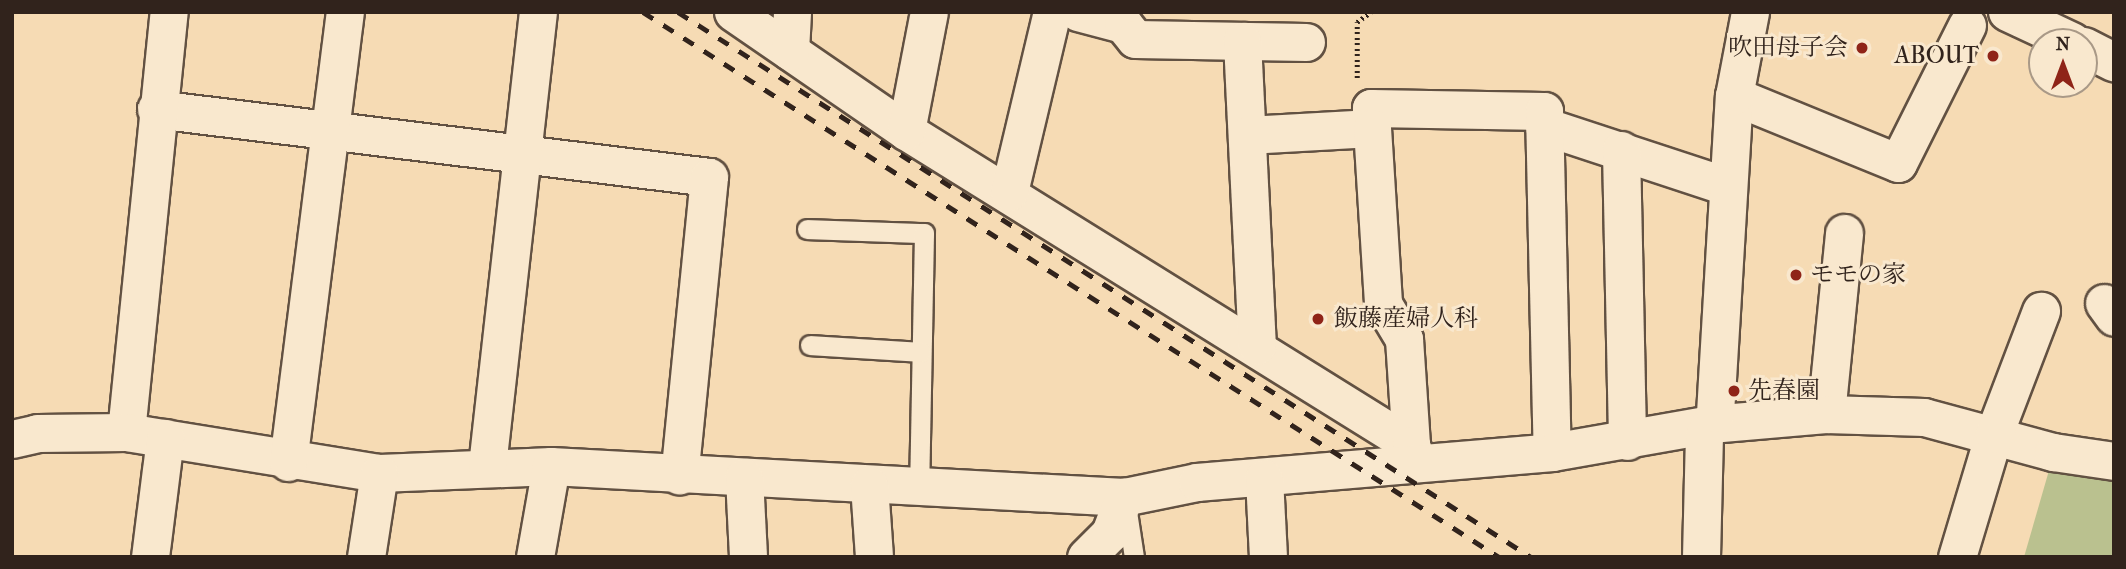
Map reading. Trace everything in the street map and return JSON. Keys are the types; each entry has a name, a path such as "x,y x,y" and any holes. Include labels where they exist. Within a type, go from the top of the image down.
{"main road":[{"path":"2022,15 2047,28"},
{"path":"2098,54 2114,62"}],"street":[{"path":"126,432 156,109 169,12"},
{"path":"288,462 345,12"},
{"path":"487,466 520,151 538,12"},
{"path":"733,12 906,131 1257,346 1414,455"},
{"path":"790,51 792,12"},
{"path":"906,131 929,12"},
{"path":"1009,192 1052,12"},
{"path":"1078,12 1123,24 1135,38 1227,31 1306,42"},
{"path":"1701,557 1704,436 1715,413 1734,96 1750,12"},
{"path":"1734,96 1898,163 1967,25"},
{"path":"1227,31 1247,135 1257,346"},
{"path":"156,109 520,151 709,177 679,475"},
{"path":"1247,135 1372,118 1544,111 1552,452"},
{"path":"1372,118 1383,304 1404,339 1414,455"},
{"path":"1544,126 1727,186"},
{"path":"1621,150 1627,441"},
{"path":"1826,415 1844,233"},
{"path":"1957,557 1994,434 2041,311"},
{"path":"12,439 37,433 126,432 288,462 379,473 487,466 551,466 1124,497 1197,482 1264,478 1414,455 1552,452 1627,441 1710,424 1826,415 1924,417 2053,452 2114,461"},
{"path":"150,557 165,438"},
{"path":"535,557 551,466"},
{"path":"366,557 379,473"},
{"path":"744,477 748,557"},
{"path":"1264,478 1268,557"},
{"path":"869,485 874,557"},
{"path":"1086,557 1110,533 1124,497"}],"lane":[{"path":"807,229 924,233 919,486"},
{"path":"810,345 921,352"},
{"path":"1124,497 1134,557"}],"path":[{"path":"1371,12 1357,22 1358,96 1372,118"}],"green space":[{"path":"2050,467 2114,475 2114,557 2024,557"}],"railway":[{"path":"643,12 1499,557"},
{"path":"678,12 1531,557"}],"place":[{"name":"吹田母子会","path":"1862,48"},
{"name":"ABOUT","path":"1993,56"},
{"name":"モモの家","path":"1796,275"},
{"name":"飯藤産婦人科","path":"1318,319"},
{"name":"先春園","path":"1734,391"}]}
